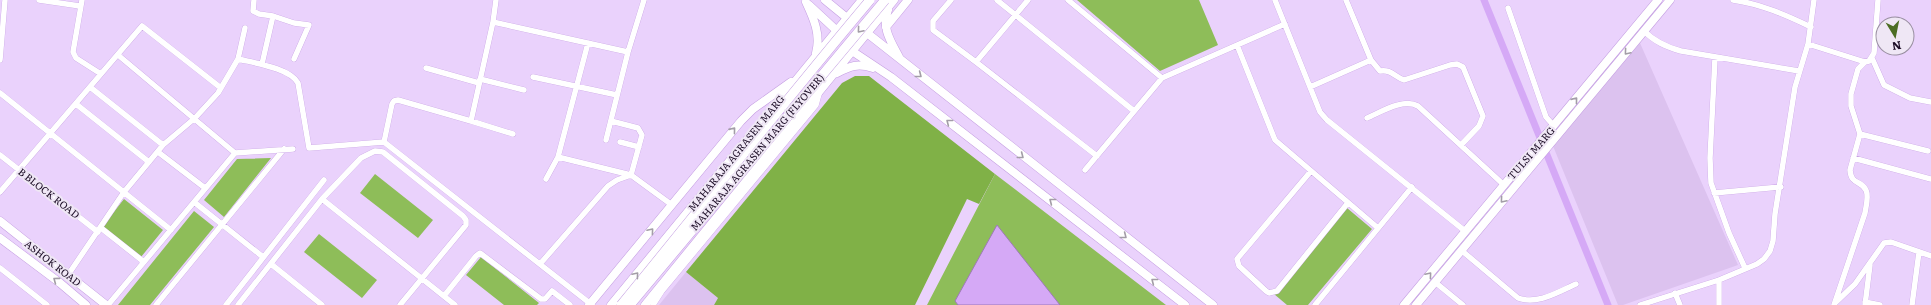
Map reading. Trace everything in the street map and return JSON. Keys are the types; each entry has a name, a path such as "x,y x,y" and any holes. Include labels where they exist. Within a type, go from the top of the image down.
{"main road":[{"name":"MAHARAJA AGRASEN MARG (FLYOVER)","path":"621,305 724,180 778,110 870,0"},
{"name":"MAHARAJA AGRASEN MARG (FLYOVER)","path":"630,305 890,1"}],"street":[{"path":"0,60 5,0"},
{"path":"39,0 81,3 73,52 76,58 101,74"},
{"path":"254,0 253,11 259,14 273,16 294,23 309,25 294,59"},
{"path":"471,121 493,22 496,0"},
{"path":"606,140 628,52 644,0"},
{"path":"825,0 847,18"},
{"name":"MAHARAJA AGRASEN MARG","path":"611,305 816,54 862,0"},
{"path":"886,26 908,0"},
{"path":"951,0 933,21 933,30 1096,156"},
{"path":"997,0 1134,111"},
{"path":"976,62 1028,0"},
{"path":"1068,0 1162,78"},
{"path":"1275,0 1320,112 1327,120 1465,231"},
{"path":"1346,0 1371,60 1380,71 1391,72 1400,79 1404,80 1450,65 1457,64 1463,67 1483,116 1480,126 1461,145"},
{"name":"TULSI MARG","path":"1416,305 1537,159 1554,131 1658,0"},
{"name":"TULSI MARG","path":"1404,305 1532,150 1554,131 1670,0"},
{"path":"1735,0 1771,9 1812,27"},
{"path":"1640,305 1718,280 1757,264 1764,259 1770,251 1799,71 1812,27 1814,0"},
{"path":"1833,305 1864,213 1867,198 1866,190 1850,176 1850,170 1860,134 1850,106 1851,94 1858,70 1865,62 1872,58 1874,53 1878,0"},
{"path":"804,1 836,30"},
{"path":"804,1 816,26 818,36 816,54"},
{"path":"890,1 884,18 886,33 902,62"},
{"path":"645,305 852,52 890,1"},
{"path":"1508,8 1546,117 1554,131"},
{"path":"262,64 273,16"},
{"path":"493,22 628,52"},
{"path":"1085,170 1162,78 1285,24"},
{"path":"0,192 142,26 221,88"},
{"path":"68,275 124,192 163,146 195,118 221,88 238,59 245,28"},
{"path":"1644,31 1654,41 1668,48 1715,58 1799,71"},
{"path":"867,33 1213,305"},
{"path":"546,179 558,157 588,43"},
{"path":"1808,44 1865,62"},
{"path":"1237,46 1275,140 1347,204 1378,228"},
{"path":"852,52 886,74 1185,305"},
{"path":"118,54 235,153"},
{"path":"1715,58 1710,172 1714,193 1745,268"},
{"path":"1872,58 1884,85 1910,98 1931,102"},
{"path":"238,59 262,64 291,74 295,78 298,83 309,148 384,142 591,305 672,205 753,109 798,77"},
{"path":"1310,87 1371,60"},
{"path":"831,77 854,65 863,65 886,74"},
{"path":"426,68 524,90"},
{"path":"532,77 617,95"},
{"path":"90,86 163,146"},
{"path":"653,305 662,291 816,105 820,90"},
{"path":"0,93 171,230"},
{"path":"384,142 394,100 513,134"},
{"path":"1366,118 1400,105 1412,103 1418,106 1504,185"},
{"path":"76,104 149,162"},
{"path":"611,121 638,128 642,135 631,175"},
{"path":"1860,134 1928,151"},
{"path":"620,142 639,147"},
{"path":"156,305 284,149"},
{"path":"107,305 235,153 294,149"},
{"path":"238,305 322,199 361,158 375,151 383,152 466,220 466,225 400,305"},
{"path":"158,152 205,188"},
{"name":"B BLOCK ROAD","path":"0,155 144,262"},
{"path":"558,157 631,175 672,205"},
{"path":"1853,158 1931,179"},
{"path":"1311,171 1237,259 1239,266 1266,291 1270,293 1277,291 1347,204"},
{"path":"540,264 608,186 617,180 631,175"},
{"path":"226,305 324,180"},
{"path":"1316,305 1412,187"},
{"path":"1714,193 1781,187"},
{"path":"322,199 455,305"},
{"path":"194,202 263,257"},
{"path":"684,217 704,234"},
{"name":"ASHOK ROAD","path":"0,221 107,305"},
{"name":"ASHOK ROAD","path":"0,238 60,283 86,305"},
{"path":"1833,305 1855,284 1870,265 1884,243 1887,242 1931,256"},
{"path":"1461,250 1518,298 1526,301 1540,299 1576,284"},
{"path":"1912,305 1919,252"},
{"path":"444,296 480,253 541,299 545,299 552,291 570,305"},
{"path":"271,264 322,305"},
{"path":"1870,265 1865,304 1880,305"},
{"path":"0,268 47,305"},
{"path":"1718,280 1719,305"},
{"path":"1434,282 1463,305"},
{"path":"1675,293 1680,305"}],"shaded area":[{"path":"1640,43 1738,265 1623,305 1618,305 1553,146"},
{"path":"997,225 1060,305 958,305 955,301"},
{"path":"686,272 718,298 714,305 659,305"}],"green space":[{"path":"1077,0 1199,0 1218,45 1160,71"},
{"path":"855,76 869,76 995,174 979,204 967,199 915,305 714,305 718,298 686,272 842,83"},
{"path":"271,158 224,217 204,200 237,159"},
{"path":"375,174 433,220 418,238 360,193"},
{"path":"995,174 1166,305 927,305"},
{"path":"124,199 163,230 141,257 102,227"},
{"path":"1347,208 1372,229 1308,305 1287,305 1274,294"},
{"path":"194,211 214,227 150,305 118,305"},
{"path":"319,234 377,280 362,298 304,252"},
{"path":"481,257 539,303 537,305 504,305 466,275"}],"waterway":[{"path":"1484,0 1608,305"}]}
